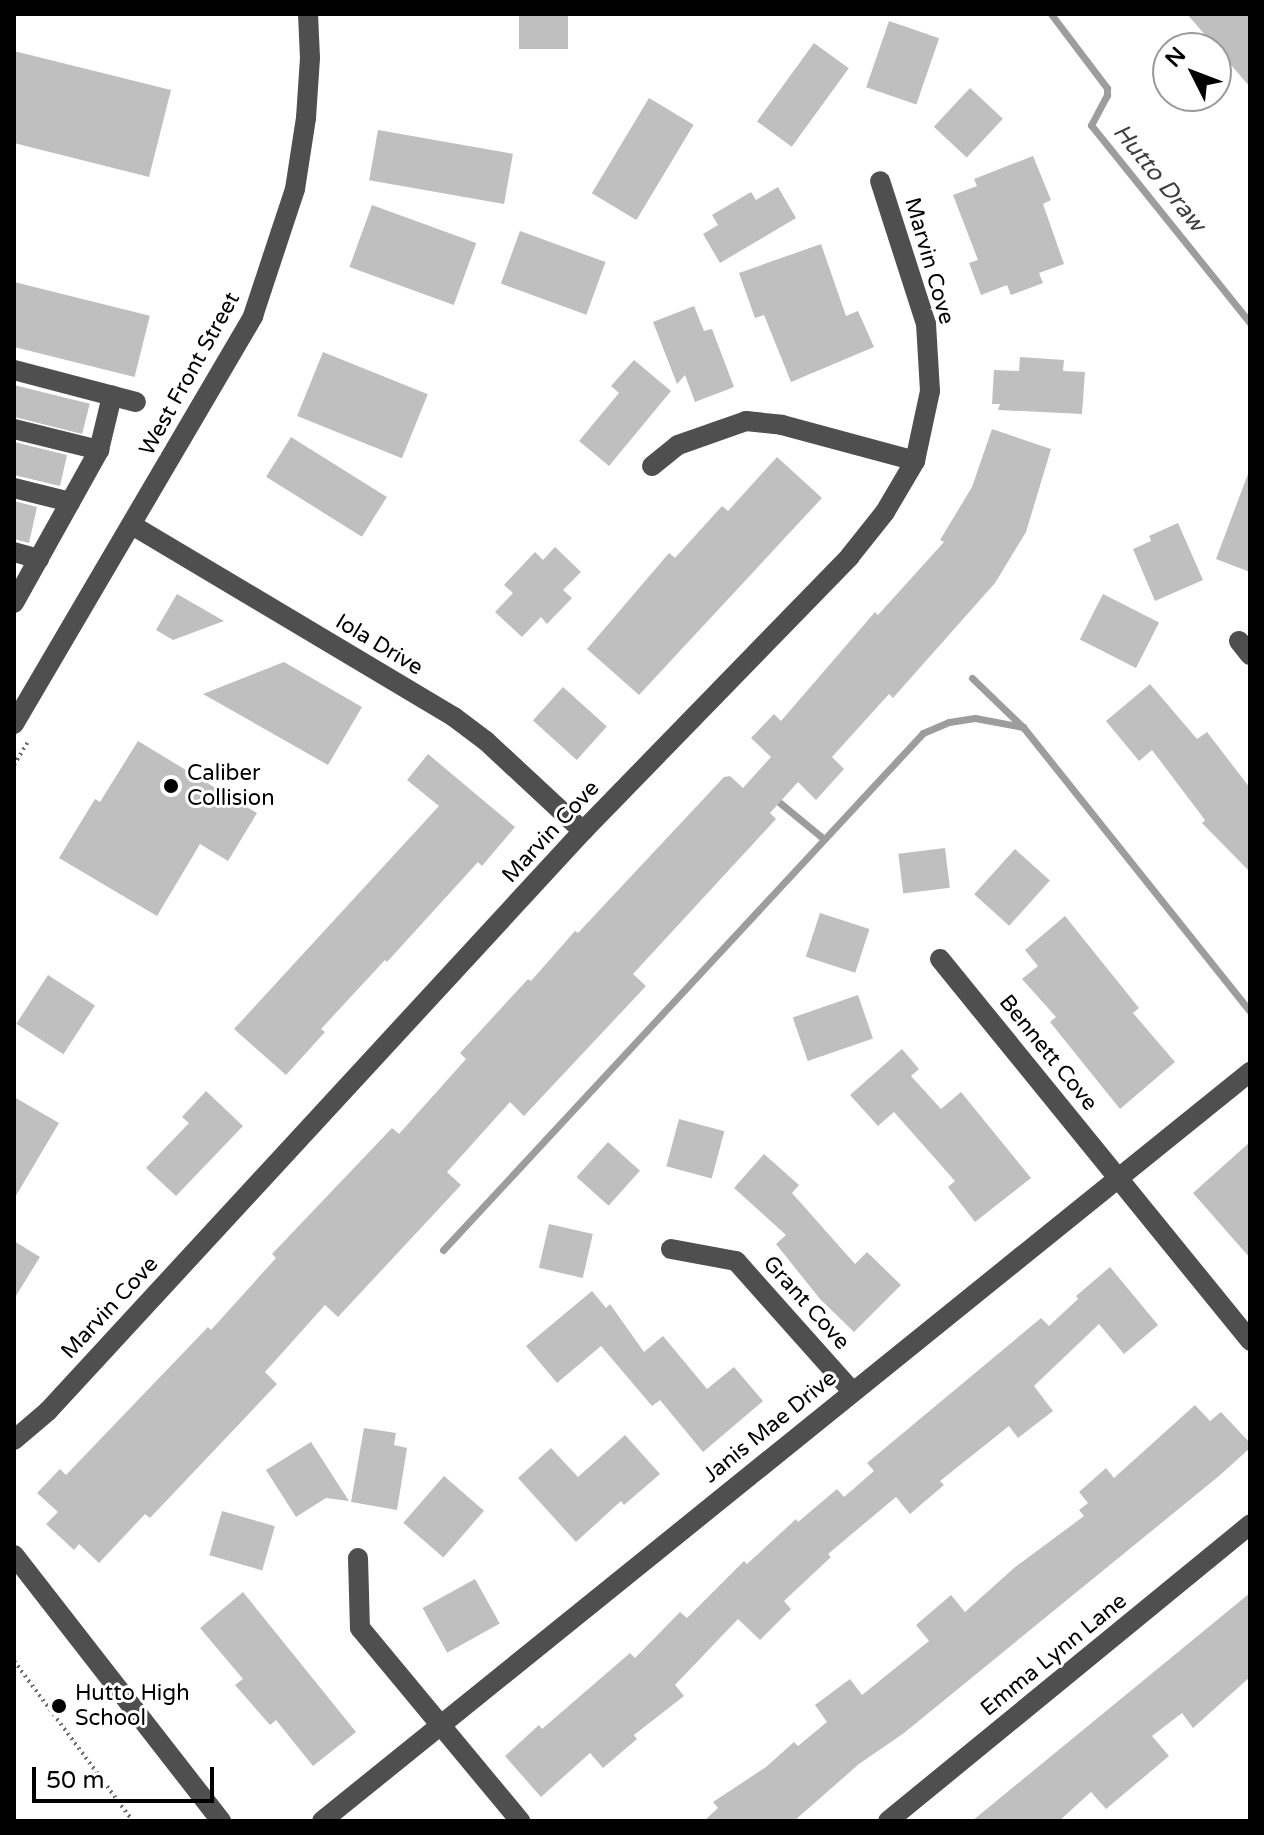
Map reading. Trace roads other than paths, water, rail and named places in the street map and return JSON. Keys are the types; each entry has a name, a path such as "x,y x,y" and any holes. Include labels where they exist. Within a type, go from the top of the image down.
{"street":[{"name":"West Front Street","path":"14,724 228,365 253,316 277,253 295,189 306,118 310,58 308,14"},
{"name":"Marvin Cove","path":"14,1440 48,1411 583,831 850,556 885,512 915,461 930,391 926,324 880,181"},
{"path":"14,370 136,402"},
{"path":"14,603 99,450 112,396"},
{"path":"652,466 678,445 746,421 782,425 915,461"},
{"path":"14,429 99,450"},
{"path":"14,488 70,502"},
{"name":"Iola Drive","path":"132,525 454,717 517,767 583,831"},
{"path":"14,552 39,559"},
{"name":"Bennett Cove","path":"940,959 1250,1341"},
{"name":"Janis Mae Drive","path":"322,1821 1250,1072"},
{"name":"Grant Cove","path":"671,1249 736,1261 852,1391"},
{"name":"Emma Lynn Lane","path":"888,1821 1250,1525"},
{"path":"14,1555 221,1821"},
{"path":"358,1558 360,1628 520,1821"}],"waterway":[{"name":"Hutto Draw","path":"1051,14 1107,88 1107,95 1091,125 1250,323"},
{"path":"972,678 1023,727 1250,1011"},
{"path":"443,1250 923,733 949,722 975,718 1023,727"},
{"path":"774,798 824,839"}],"place":[{"name":"Caliber Collision","path":"171,786"},
{"name":"Hutto High School","path":"59,1706"}]}
